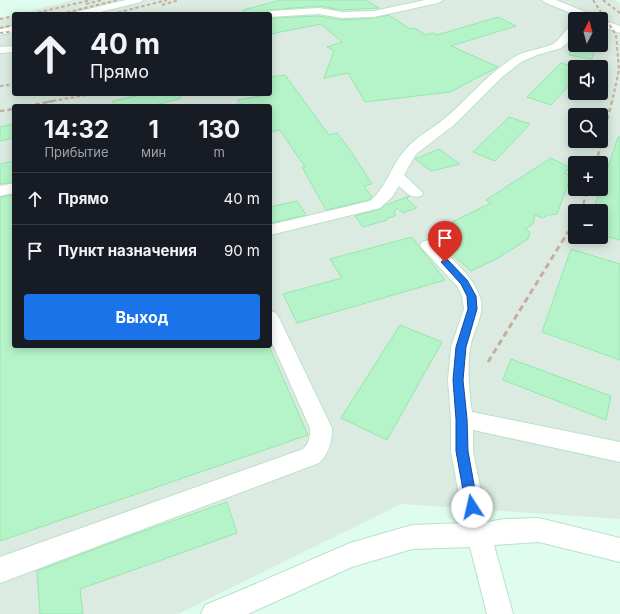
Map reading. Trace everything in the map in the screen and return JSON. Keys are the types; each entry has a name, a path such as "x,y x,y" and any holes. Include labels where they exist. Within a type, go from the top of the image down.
{"street":[{"path":"88,12 138,0"},
{"path":"272,14 314,11 342,15 374,14 438,0"},
{"path":"547,0 575,12"},
{"path":"608,25 620,30"},
{"path":"0,32 12,29"},
{"path":"272,230 375,204 382,200 393,184 406,156 411,151 449,122 498,75 517,60 533,53 557,46 568,37"},
{"path":"0,50 12,49"},
{"path":"397,176 416,193"},
{"path":"0,191 12,188"},
{"path":"428,246 464,282 471,296 473,309 461,347 458,380 462,419 462,451 479,535 500,614"},
{"path":"0,570 311,456 318,450 321,442 321,428 272,322"},
{"path":"462,419 620,452"},
{"path":"214,614 244,603 324,565 350,555 412,537 479,535 505,531 539,530 620,550"}],"shaded area":[{"path":"73,0 615,0 620,4 620,519 401,504 178,614 0,614 0,19 12,16 12,96 272,96 272,12 28,12"}],"building":[{"path":"281,0 366,0 379,8 342,10 319,6 270,10 267,12 244,12 243,10"},
{"path":"389,15 410,29 414,28 426,35 433,33 437,35 498,17 516,26 451,46 498,67 450,92 365,102 348,73 324,78 334,51 327,47 342,42 321,24 272,34 272,18 319,16 342,20 374,18"},
{"path":"570,52 594,52 592,59 569,55"},
{"path":"561,63 568,65 568,87 551,105 527,97"},
{"path":"285,75 329,135 337,133 372,184 364,186 372,197 369,200 326,210 302,167 305,167 280,130 272,132 272,104 238,104 238,100 259,96 272,96 272,77"},
{"path":"135,96 180,96 180,99 159,104 114,104 113,101"},
{"path":"509,117 530,124 495,161 473,152"},
{"path":"12,124 12,138 0,141 0,127"},
{"path":"618,137 620,137 620,240 608,237 608,204 595,204 598,196 608,196 608,167"},
{"path":"439,149 460,164 431,171 415,159"},
{"path":"551,158 568,166 568,170 564,173 568,175 568,184 557,214 548,215 543,218 535,215 533,224 525,229 530,232 528,239 498,258 471,271 428,234 491,203 486,200"},
{"path":"12,161 12,182 0,184 0,164"},
{"path":"12,195 12,348 270,348 308,435 0,541 0,197"},
{"path":"409,196 407,199 417,208 403,213 397,208 394,212 396,215 386,219 387,220 363,227 355,216 380,209"},
{"path":"297,201 306,215 272,223 272,207"},
{"path":"412,237 445,280 297,323 283,294 342,278 330,259"},
{"path":"571,249 620,264 620,360 542,332"},
{"path":"400,325 442,342 387,440 341,418"},
{"path":"511,359 611,396 606,420 503,380"},
{"path":"227,502 237,533 80,589 83,614 40,614 37,571 127,537"}],"railway":[{"path":"40,12 91,0"},
{"path":"86,4 102,0"},
{"path":"69,12 117,0"},
{"path":"120,12 167,0"},
{"path":"162,5 179,0"},
{"path":"593,0 616,35 619,70 612,102"},
{"path":"603,0 620,13"},
{"path":"0,19 12,16"},
{"path":"0,28 12,25"},
{"path":"0,33 12,31"},
{"path":"0,86 12,84"},
{"path":"47,102 81,96"},
{"path":"38,104 53,101"},
{"path":"598,156 612,101"},
{"path":"0,111 12,109"},
{"path":"583,204 586,196"},
{"path":"488,362 568,232"}],"route":[{"path":"445,262 464,282 471,296 473,309 461,347 458,380 462,419 462,451 472,507"}]}
